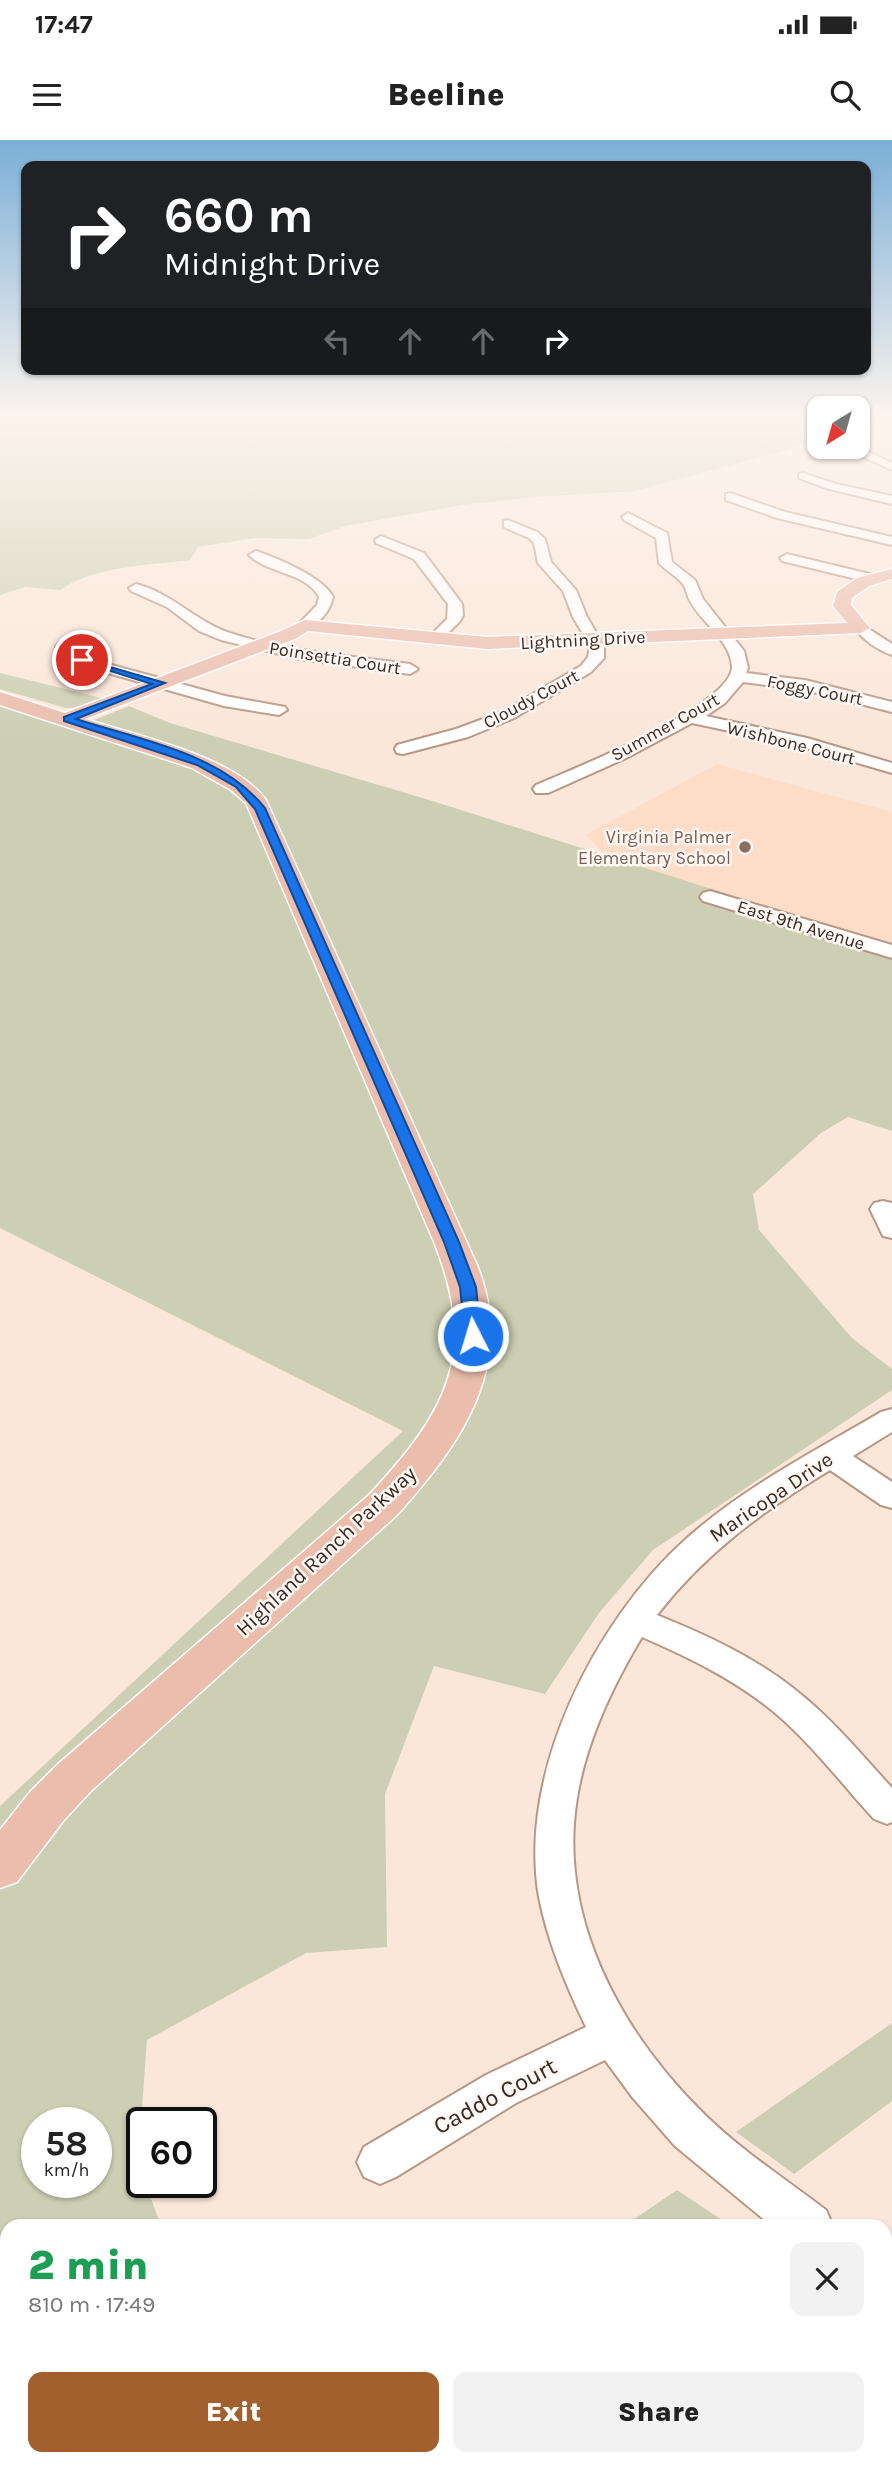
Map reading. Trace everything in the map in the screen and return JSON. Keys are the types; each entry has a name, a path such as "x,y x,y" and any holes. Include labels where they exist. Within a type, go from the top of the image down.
{"main road":[{"path":"861,628 845,611 841,601 847,591 892,574"},
{"name":"Lightning Drive","path":"305,625 434,639 508,643 861,628"},
{"path":"67,719 260,646 305,625"},
{"name":"Highland Ranch Parkway","path":"0,698 200,763 239,785 260,808 452,1242 468,1287 473,1336 467,1378 460,1401 437,1443 416,1470 383,1505 74,1778 47,1806 0,1867"}],"street":[{"path":"511,526 538,538 545,563 569,590 580,617 594,640"},
{"name":"Summer Court","path":"542,789 691,718 719,700 737,677 739,660 724,634 696,600 690,583 666,563 662,536 643,526"},
{"path":"826,526 892,541"},
{"path":"381,540 418,556 456,604 453,621 434,639"},
{"path":"257,555 268,564 308,578 325,592 327,597 323,608 305,625"},
{"path":"788,558 873,579"},
{"name":"Poinsettia Court","path":"136,588 172,604 214,633 299,654 410,669"},
{"path":"861,628 882,627"},
{"path":"861,628 875,641 892,650"},
{"name":"Cloudy Court","path":"403,749 462,733 527,705 593,663 598,652 594,640"},
{"path":"63,647 92,664 224,701 279,710"},
{"name":"Foggy Court","path":"737,677 805,685 892,707"},
{"name":"Wishbone Court","path":"691,718 807,743 892,768"},
{"name":"East 9th Avenue","path":"710,897 892,952"},
{"name":"Maricopa Drive","path":"801,2219 722,2160 677,2117 639,2073 612,2035 587,1988 568,1941 558,1895 554,1853 556,1810 564,1768 609,1660 634,1619 664,1580 699,1546 737,1516 892,1419"},
{"path":"832,1455 892,1497"},
{"path":"634,1619 693,1644 736,1667 772,1691 806,1720 887,1808"},
{"name":"Caddo Court","path":"380,2162 500,2089 612,2035"}],"shaded area":[{"name":"Virginia Palmer Elementary School","path":"717,764 892,812 892,946 611,860 585,835"}],"green space":[{"path":"0,526 348,526 309,539 255,538 198,547 190,560 105,571 74,582 61,590 25,587 0,595"},
{"path":"0,673 106,699 84,707 66,708 0,689"},
{"path":"0,706 72,729 129,706 170,723 426,799 892,946 892,1131 848,1117 821,1133 753,1194 759,1230 852,1338 892,1369 892,1390 653,1550 599,1613 545,1694 434,1666 385,1794 387,1947 306,1953 147,2040 142,2107 126,2107 126,2198 151,2198 158,2219 0,2219 0,1806 403,1431 0,1228"},
{"path":"892,2023 892,2101 794,2174 736,2132"},
{"path":"677,2190 720,2219 634,2219"}],"place":[{"name":"Virginia Palmer Elementary School","path":"745,847"}],"route":[{"path":"82,660 161,683 67,719 171,751 200,763 239,785 260,808 452,1242 468,1287 473,1336"}]}
